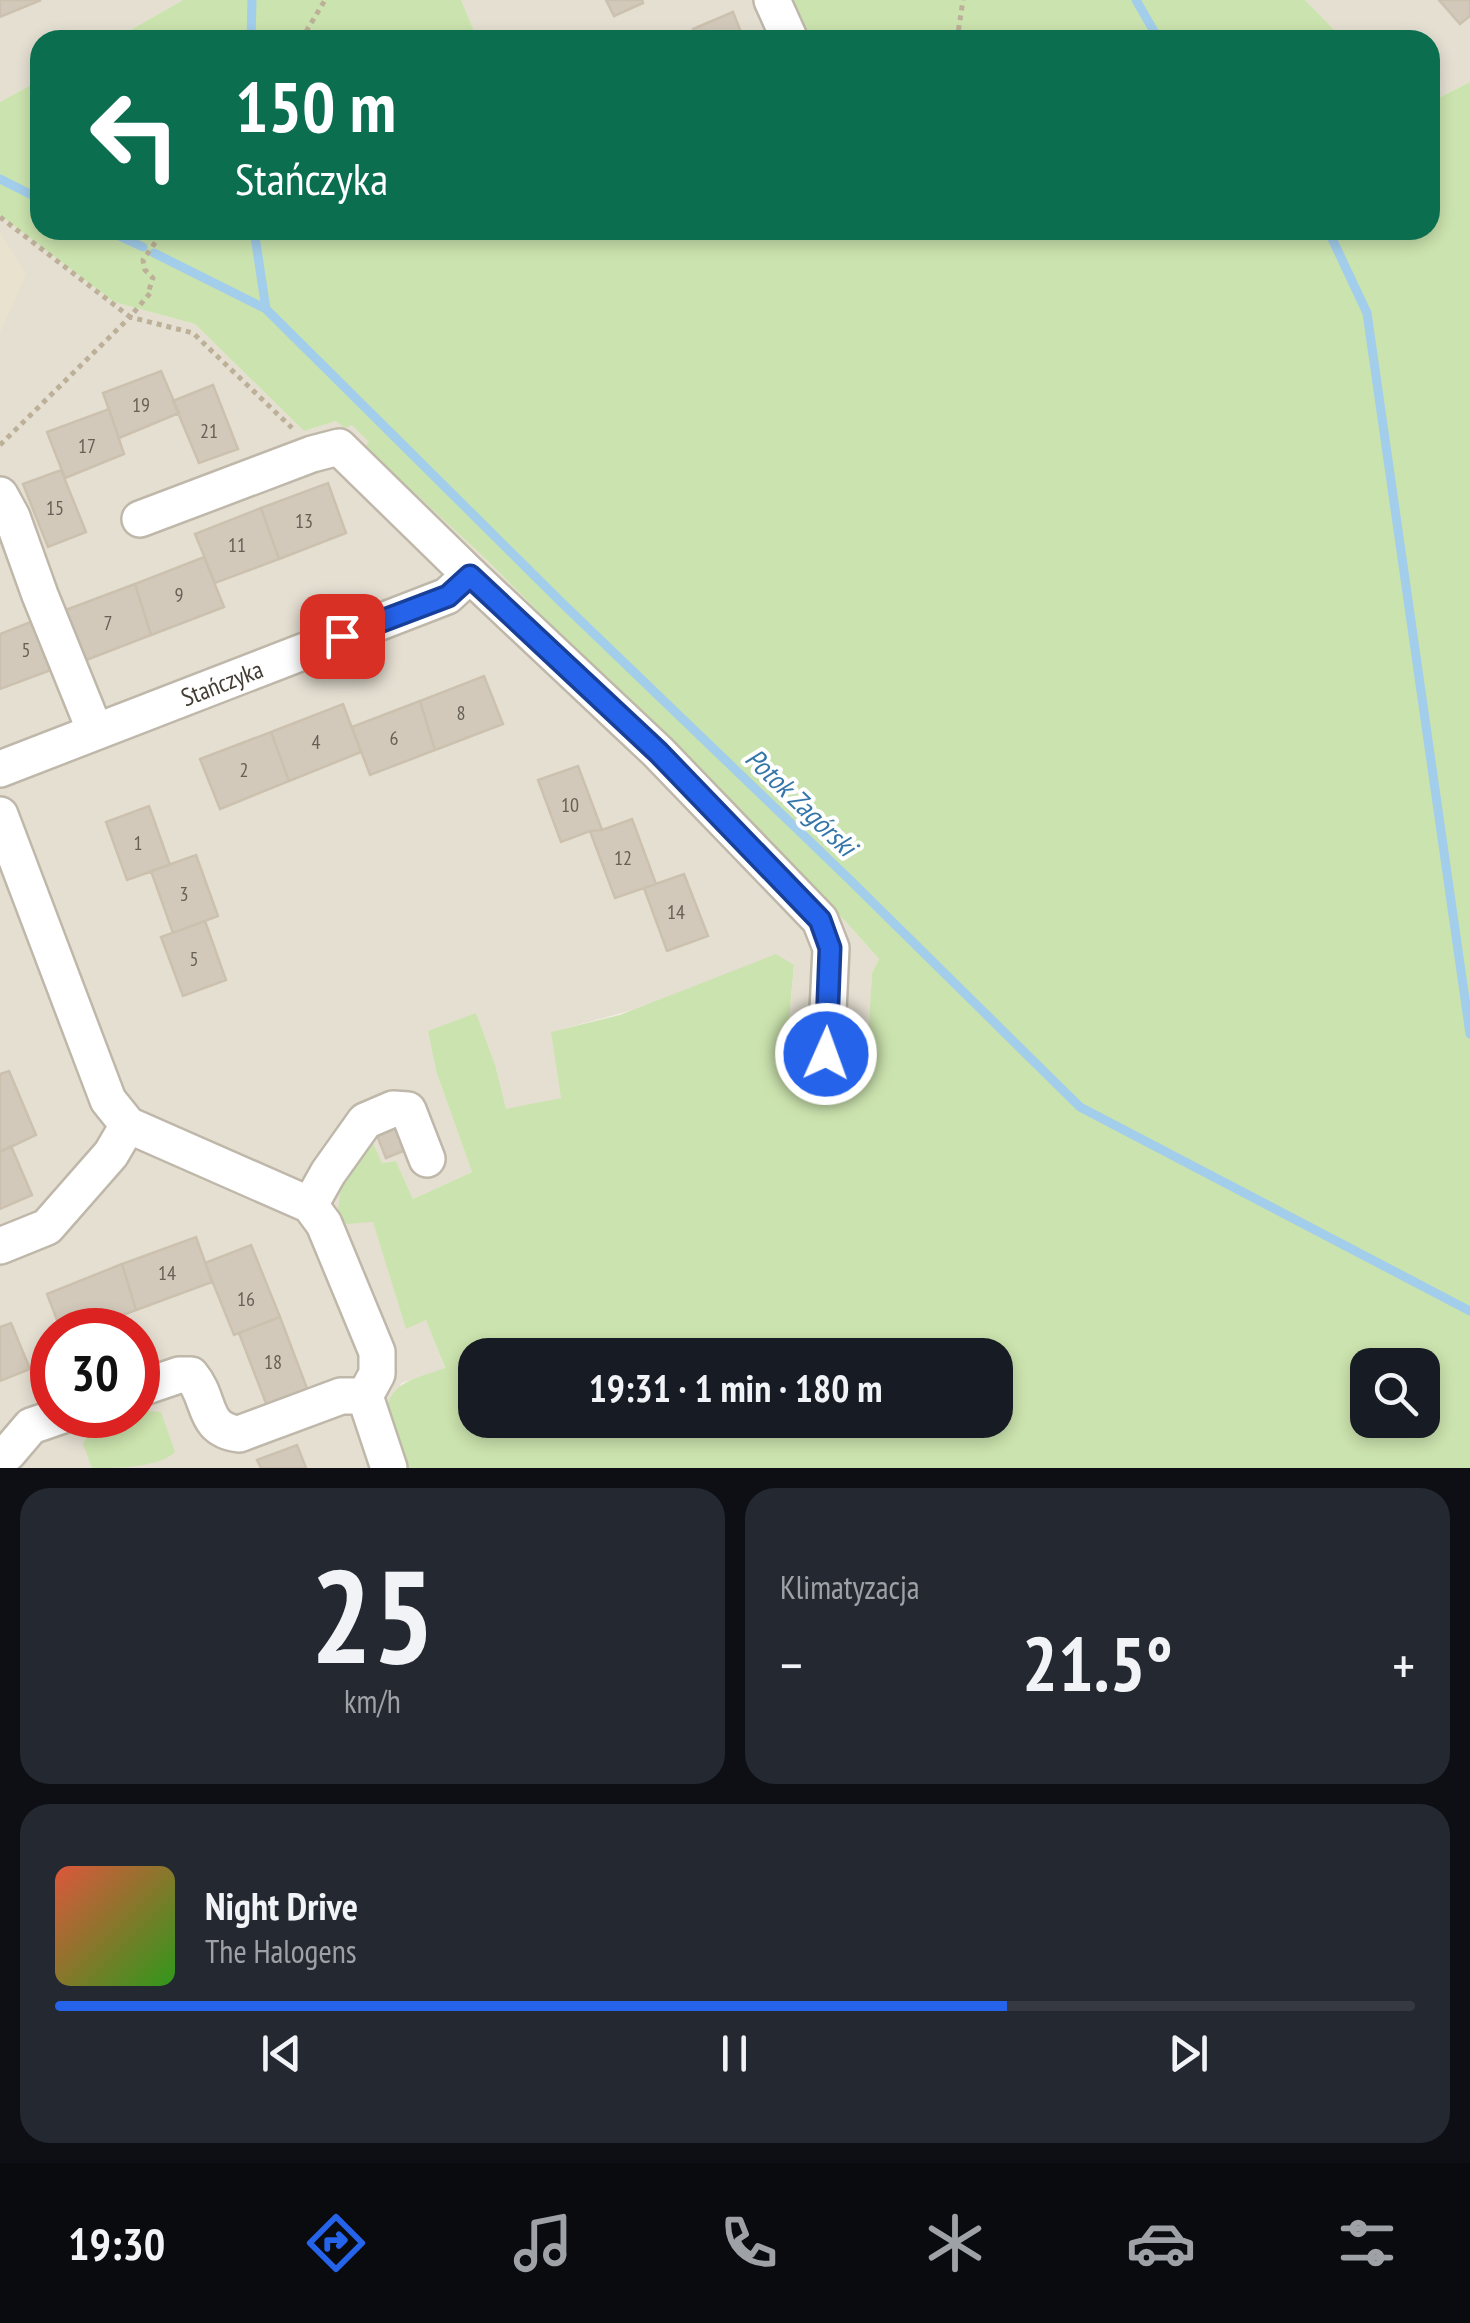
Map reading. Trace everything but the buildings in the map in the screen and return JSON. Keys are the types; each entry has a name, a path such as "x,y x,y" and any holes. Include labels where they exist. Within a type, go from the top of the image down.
{"street":[{"path":"772,0 786,30"},
{"path":"140,519 339,447 658,752 820,920 830,948 826,1054"},
{"path":"0,495 95,731"},
{"name":"Stańczyka","path":"0,769 448,596 470,576"},
{"path":"0,815 108,1100 128,1124 310,1205 324,1224 378,1352 377,1374 365,1396 389,1468"},
{"path":"310,1205 364,1120 392,1109 408,1110 427,1159"},
{"path":"0,1246 47,1226 111,1154 128,1124"},
{"path":"160,1381 191,1374 199,1384 213,1421 224,1432 239,1434 342,1396 365,1396"},
{"path":"8,1453 30,1427"}],"path":[{"path":"306,30 325,0"},
{"path":"959,30 964,0"},
{"path":"0,217 130,318 193,333 303,438 312,454"},
{"path":"0,444 130,318 151,292 153,278 144,270 143,260 157,240"}],"shaded area":[{"path":"0,0 183,0 130,30 30,30 30,86 0,102"},
{"path":"461,0 759,0 772,30 474,30"},
{"path":"1305,0 1470,0 1470,82 1440,97 1440,30 1334,30"},
{"path":"0,215 114,302 195,324 304,431 336,421 352,424 370,442 366,447 488,561 879,959 872,973 866,1075 831,1095 803,1090 784,1077 794,966 552,1032 562,1098 506,1110 496,1068 437,1074 472,1172 413,1199 396,1161 382,1163 371,1140 373,1221 406,1328 426,1319 445,1369 401,1383 392,1431 407,1468 0,1468"},
{"path":"0,232 26,274 0,333"}],"green space":[{"path":"183,0 461,0 474,30 130,30"},
{"path":"784,0 1305,0 1334,30 798,30"},
{"path":"1470,82 1470,1468 407,1468 386,1413 388,1402 407,1382 445,1368 426,1320 406,1329 373,1222 346,1224 338,1210 342,1180 371,1139 382,1163 396,1161 413,1199 472,1172 437,1074 428,1031 476,1013 506,1109 561,1098 551,1032 620,1015 776,954 794,965 784,1077 803,1090 831,1095 844,1078 866,1074 872,973 879,959 488,561 365,447 369,442 352,425 345,428 336,421 304,431 195,324 114,302 33,240 1440,240 1440,97"},
{"path":"30,86 30,238 0,215 0,102"},
{"path":"161,1412 175,1452 148,1464 92,1468 83,1444 87,1438 160,1438"}],"waterway":[{"path":"251,30 252,0"},
{"path":"1136,0 1153,30"},
{"name":"Potok Zagórski","path":"0,179 30,194"},
{"name":"Potok Zagórski","path":"128,240 143,247"},
{"path":"256,240 266,309"},
{"path":"1333,240 1367,313 1470,1034"},
{"name":"Potok Zagórski","path":"154,253 266,309 1080,1107 1470,1311"}],"route":[{"path":"342,636 448,596 470,576 658,752 820,920 830,948 826,1054"}]}
